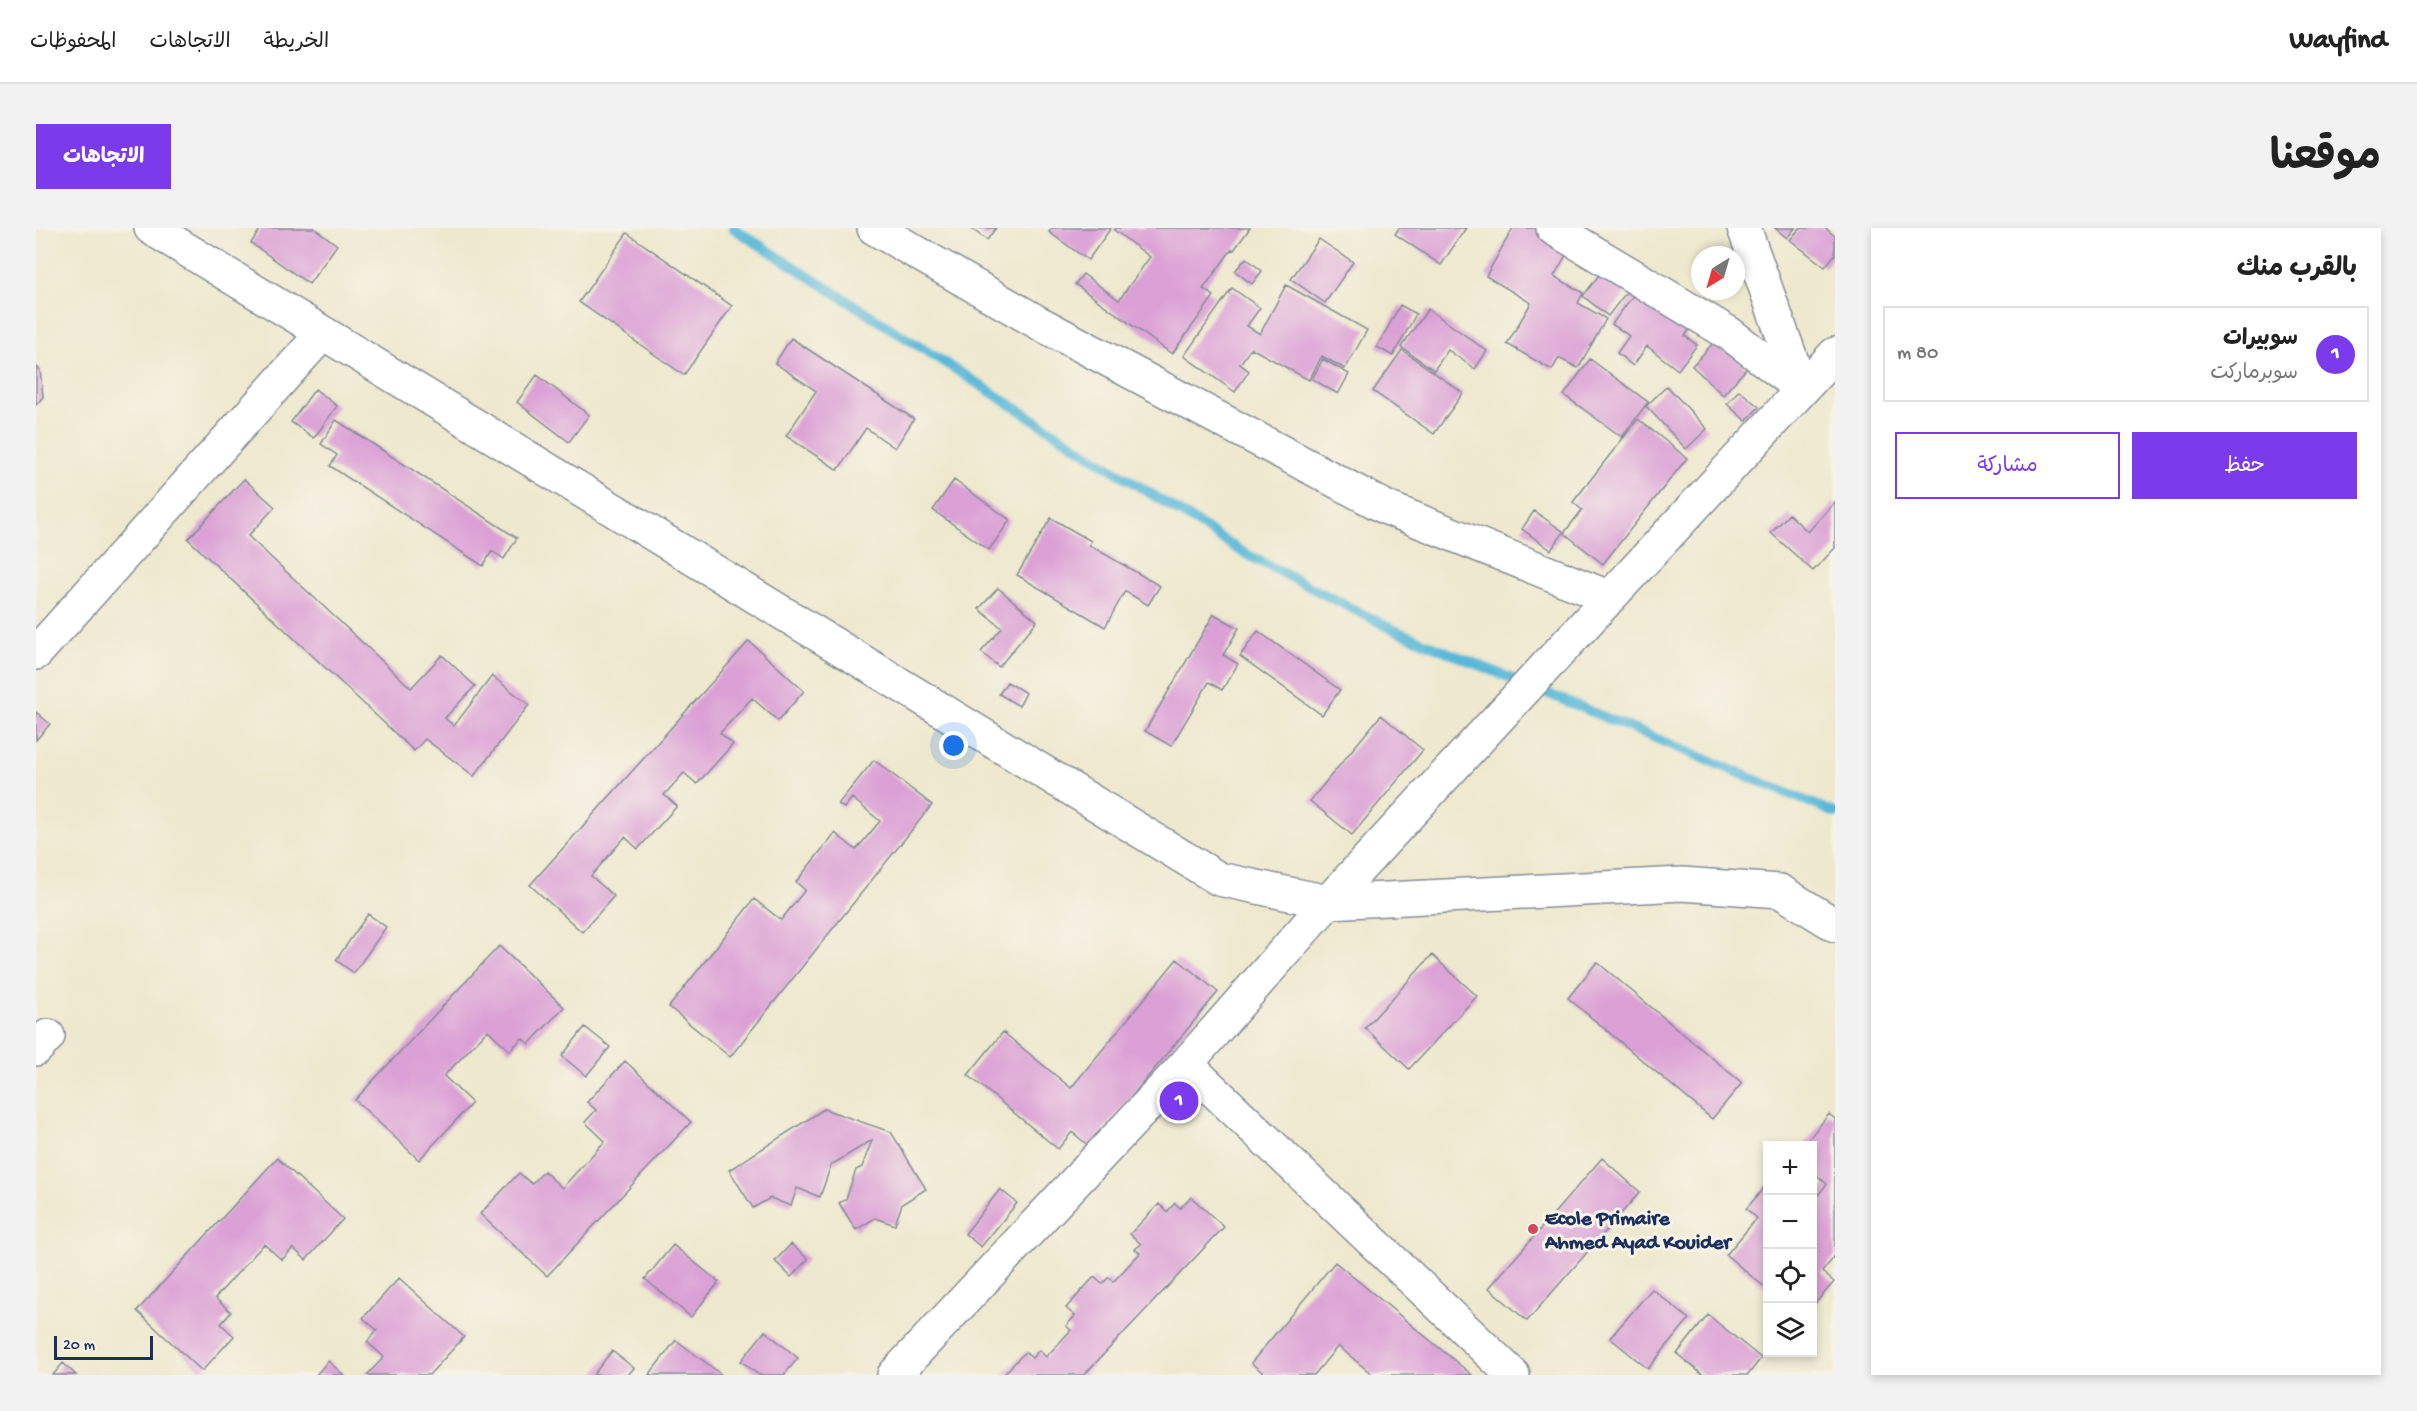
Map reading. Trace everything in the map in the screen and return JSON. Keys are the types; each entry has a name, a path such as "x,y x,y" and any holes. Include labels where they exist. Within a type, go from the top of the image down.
{"street":[{"path":"151,228 1219,879 1328,902 1682,884 1779,891 1835,925"},
{"path":"874,228 1039,323 1387,508 1608,597"},
{"path":"1553,228 1730,334 1802,388"},
{"path":"1744,228 1802,388"},
{"path":"36,653 323,333"},
{"path":"894,1375 1186,1064 1328,902 1835,354"},
{"path":"1186,1064 1513,1375"}],"building":[{"path":"261,228 314,228 337,245 309,284 251,243"},
{"path":"970,228 996,228 987,240"},
{"path":"1052,228 1111,228 1088,260 1049,232"},
{"path":"1116,228 1250,228 1203,289 1214,296 1172,354 1075,284 1083,274 1119,300 1150,257 1114,230"},
{"path":"1399,228 1466,228 1441,265 1395,234"},
{"path":"1513,228 1535,228 1570,248 1554,276 1583,293 1578,303 1606,319 1578,368 1559,358 1552,370 1507,344 1531,303 1486,276"},
{"path":"1775,228 1795,228 1787,238"},
{"path":"1800,228 1825,228 1835,236 1835,254 1825,267 1790,240"},
{"path":"627,233 732,306 684,375 579,302"},
{"path":"1319,239 1353,262 1325,303 1291,279"},
{"path":"1246,258 1262,271 1252,284 1235,271"},
{"path":"1609,262 1635,281 1608,316 1583,296"},
{"path":"1643,282 1696,320 1685,336 1697,345 1678,370 1647,346 1633,366 1617,353 1629,336 1612,324"},
{"path":"1286,285 1367,330 1345,369 1322,356 1309,380 1251,348 1240,364 1249,371 1235,392 1184,356 1232,288 1260,308 1247,326 1260,334"},
{"path":"1400,305 1416,314 1393,356 1377,347"},
{"path":"1428,309 1487,351 1475,369 1448,350 1434,370 1401,347"},
{"path":"791,338 914,419 895,448 866,428 838,470 786,436 816,391 775,363"},
{"path":"1716,340 1747,368 1723,395 1692,366"},
{"path":"1402,350 1463,393 1434,434 1373,391"},
{"path":"1323,359 1349,374 1338,394 1312,379"},
{"path":"1590,359 1648,402 1622,437 1564,395"},
{"path":"36,366 40,370 43,397 36,405"},
{"path":"537,375 589,415 569,442 517,402"},
{"path":"1667,386 1707,429 1686,449 1646,406"},
{"path":"315,389 337,406 314,438 291,422"},
{"path":"1739,390 1759,407 1746,421 1727,404"},
{"path":"1638,419 1687,458 1603,564 1564,533 1582,510 1573,502"},
{"path":"336,420 517,538 504,559 492,551 483,566 330,466 337,455 321,444"},
{"path":"244,479 275,507 248,536 411,688 442,655 475,686 445,718 454,726 492,676 529,705 474,776 425,739 414,751 188,539"},
{"path":"954,480 1010,520 989,550 933,510"},
{"path":"1835,502 1835,548 1813,571 1771,533 1789,514 1808,532"},
{"path":"1534,511 1564,532 1551,550 1522,529"},
{"path":"1051,518 1091,541 1089,545 1160,586 1148,605 1125,591 1105,627 1017,575"},
{"path":"998,588 1037,621 999,667 981,652 1002,628 979,609"},
{"path":"1214,614 1239,628 1223,655 1238,664 1222,690 1209,682 1171,746 1145,731"},
{"path":"1258,631 1340,690 1322,715 1240,656"},
{"path":"749,641 804,691 778,721 752,698 720,733 733,744 697,784 684,773 664,795 677,806 638,849 625,837 591,876 614,896 582,932 530,885"},
{"path":"1007,682 1026,693 1019,706 999,694"},
{"path":"36,712 50,724 36,740"},
{"path":"1381,715 1423,750 1352,835 1310,801"},
{"path":"874,760 932,805 730,1057 669,1007 754,899 781,920 805,890 796,882 835,833 856,850 880,821 852,798 844,808 838,804"},
{"path":"368,914 386,927 354,973 336,960"},
{"path":"499,946 564,1007 529,1044 522,1038 510,1051 488,1030 444,1076 472,1103 419,1160 355,1100"},
{"path":"1432,955 1477,996 1409,1069 1365,1028"},
{"path":"1177,959 1218,992 1090,1147 1072,1132 1058,1149 968,1075 1003,1032 1071,1088"},
{"path":"1597,962 1742,1083 1712,1119 1568,998"},
{"path":"585,1027 610,1047 586,1076 562,1056"},
{"path":"625,1061 691,1122 547,1276 480,1214 519,1173 532,1184 544,1171 562,1188 605,1141 585,1122 596,1110 587,1102"},
{"path":"824,1109 891,1132 926,1189 902,1204 895,1225 875,1218 856,1230 839,1203 846,1199 856,1170 862,1167 872,1140 831,1165 820,1197 797,1188 791,1206 770,1198 753,1208 729,1170"},
{"path":"1829,1114 1835,1119 1835,1256 1822,1272 1834,1282 1817,1301 1817,1194 1827,1184 1817,1175 1817,1141 1807,1141"},
{"path":"277,1158 343,1219 306,1260 293,1248 282,1260 264,1244 215,1298 231,1312 221,1324 234,1336 202,1371 137,1311"},
{"path":"1602,1158 1640,1192 1527,1321 1489,1288"},
{"path":"1000,1189 1017,1203 981,1247 965,1234"},
{"path":"1763,1189 1763,1286 1726,1255 1757,1218 1746,1209"},
{"path":"1191,1197 1224,1227 1084,1375 1003,1375 1025,1352 1032,1358 1039,1350 1046,1357 1071,1330 1066,1326 1075,1316 1066,1308 1094,1277 1102,1284 1109,1277 1113,1282 1140,1253 1135,1249 1141,1244 1130,1234 1159,1204 1167,1212 1175,1203 1180,1208"},
{"path":"791,1244 808,1259 791,1277 775,1261"},
{"path":"673,1245 719,1282 691,1317 645,1279"},
{"path":"1335,1262 1472,1375 1373,1375 1338,1346 1314,1375 1266,1375 1251,1363"},
{"path":"399,1278 464,1337 429,1375 367,1375 384,1357 367,1342 377,1330 363,1318"},
{"path":"1652,1289 1689,1319 1648,1369 1610,1338"},
{"path":"1708,1315 1761,1358 1748,1375 1703,1375 1677,1354"},
{"path":"765,1331 798,1358 784,1375 759,1375 741,1361"},
{"path":"676,1340 722,1375 649,1375"},
{"path":"612,1351 634,1368 628,1375 593,1375"},
{"path":"328,1361 344,1375 316,1375"},
{"path":"63,1363 76,1375 53,1375"}],"waterway":[{"path":"733,228 1244,553 1390,628 1835,813"}],"place":[{"name":"سوبيرات","path":"1179,1101"},
{"name":"Ecole Primaire Ahmed Ayad Kouider","path":"1533,1229"}]}
